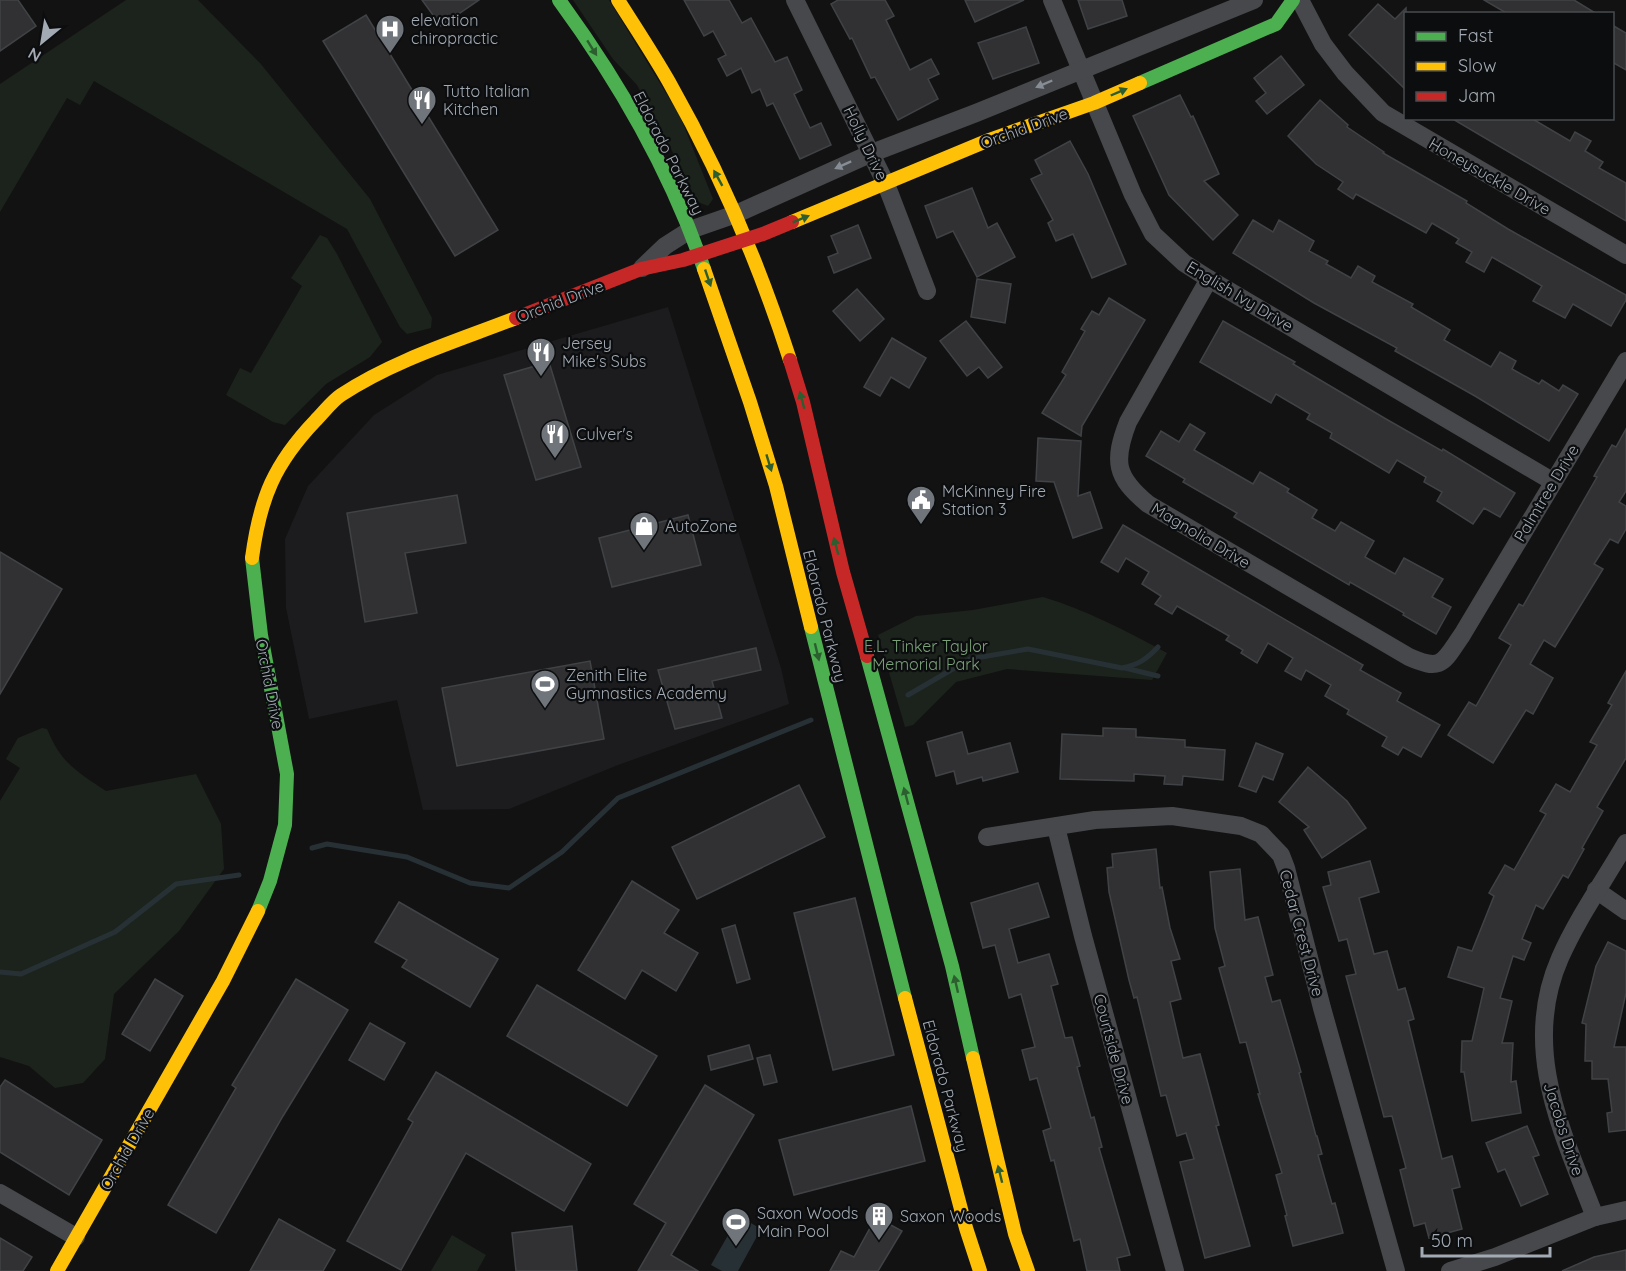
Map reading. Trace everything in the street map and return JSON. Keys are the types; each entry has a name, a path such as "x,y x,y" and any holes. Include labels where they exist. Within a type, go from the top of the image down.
{"main road":[{"name":"Eldorado Parkway","path":"559,0 583,33 633,113 677,197 700,255 781,485 868,859 966,1228 980,1271"},
{"name":"Eldorado Parkway","path":"618,0 674,92 717,174 746,239 785,345 802,402 814,478 843,572 952,966 993,1146 1015,1234 1028,1271"},
{"name":"Orchid Drive","path":"57,1271 223,981 252,924 270,881 285,825 287,774 261,636 252,558 257,522 273,476 303,434 339,396 387,368 641,269 700,255 746,239 989,141 1094,103 1276,24 1293,0"}],"street":[{"name":"Holly Drive","path":"795,0 872,153 927,291"},
{"name":"English Ivy Drive","path":"1052,0 1133,195 1154,234 1184,263 1552,481"},
{"name":"Orchid Drive","path":"641,269 665,246 690,230 735,214 872,153 1254,0"},
{"name":"Honeysuckle Drive","path":"1300,0 1323,44 1345,73 1383,113 1626,255"},
{"path":"1182,30 1194,59"},
{"path":"976,113 989,141"},
{"name":"Magnolia Drive","path":"1209,279 1128,422 1120,443 1119,464 1124,480 1148,504 1416,660 1432,665 1440,663 1467,626"},
{"name":"Palmtree Drive","path":"1467,626 1626,361"},
{"name":"Cedar Crest Drive","path":"987,837 1095,820 1172,816 1241,826 1261,834 1281,855 1396,1271"},
{"name":"Courtside Drive","path":"1056,827 1083,936 1174,1271"},
{"name":"Jacobs Drive","path":"1595,1217 1555,1113 1549,1090 1543,1040 1544,1020 1548,996 1559,959 1596,890 1626,843"},
{"path":"1596,890 1626,911"},
{"path":"0,1193 76,1237"},
{"path":"1450,1271 1495,1257 1595,1217 1626,1210"}],"shaded area":[{"path":"668,307 781,668 789,704 618,765 509,809 423,810 397,700 309,719 286,608 285,539 308,486 374,415 437,375"},
{"name":"Saxon Woods Main Pool","path":"739,1216 761,1229 738,1271 722,1271 711,1265"}],"green space":[{"path":"126,0 198,0 260,63 370,199 432,318 431,328 407,334 400,327 347,229 94,81 80,105 67,98 0,212 0,84"},
{"path":"573,0 609,0 680,116 713,199 708,206 698,202 693,194 637,85 613,59"},
{"path":"320,235 327,238 337,254 382,342 370,357 326,384 285,425 273,422 226,395 240,368 251,373 302,286 291,278"},
{"name":"E.L. Tinker Taylor Memorial Park","path":"1043,597 1091,615 1167,653 1152,680 1007,669 956,682 913,725 905,727 878,635 916,616 973,610"},
{"path":"42,728 47,729 58,750 71,765 106,791 196,774 221,824 224,869 179,931 114,994 105,1059 83,1083 55,1088 29,1066 0,1057 0,801 20,768 6,759 18,738"},
{"path":"452,1235 486,1255 477,1271 431,1271"}],"building":[{"path":"0,0 18,0 36,26 0,51"},
{"path":"422,0 479,0 441,26"},
{"path":"684,0 729,0 742,23 751,18 775,62 787,57 802,90 794,94 810,128 821,123 831,145 800,159 773,103 767,106 760,89 752,93 741,68 727,76 718,59 726,55 713,31 704,36"},
{"path":"838,0 885,0 894,16 886,20 910,70 931,59 939,74 928,79 938,99 898,120 875,77 871,78 852,38 850,39 831,4"},
{"path":"965,0 1024,0 975,22"},
{"path":"1078,0 1122,0 1127,16 1088,29"},
{"path":"1484,0 1574,0 1594,12 1505,12"},
{"path":"1378,4 1395,19 1406,8 1404,12 1404,88 1349,35"},
{"path":"366,15 498,230 455,256 323,41"},
{"path":"1614,26 1626,33 1626,70 1614,63"},
{"path":"1026,27 1039,63 993,79 978,43"},
{"path":"1281,56 1304,85 1267,114 1256,101 1266,93 1254,78"},
{"path":"1180,95 1191,117 1193,116 1219,174 1204,181 1238,215 1213,240 1169,195 1133,116"},
{"path":"1320,100 1348,125 1347,127 1383,153 1467,201 1466,203 1508,229 1626,295 1626,300 1611,326 1573,304 1565,318 1533,301 1542,286 1492,257 1484,272 1466,262 1472,252 1456,243 1459,239 1432,223 1426,233 1356,194 1353,199 1338,189 1343,182 1316,164 1288,136"},
{"path":"1454,120 1534,120 1570,141 1575,132 1591,141 1585,151 1603,162 1599,168 1626,183 1626,221"},
{"path":"1070,141 1088,174 1126,264 1092,278 1073,234 1056,241 1048,223 1053,220 1031,179 1042,174 1035,160"},
{"path":"972,188 988,228 997,223 1015,257 977,277 953,231 937,238 925,206"},
{"path":"1253,220 1273,232 1279,220 1314,241 1309,251 1328,261 1326,264 1351,278 1358,266 1375,276 1372,282 1413,304 1411,307 1450,330 1444,340 1491,367 1500,352 1516,361 1512,369 1539,384 1542,380 1559,391 1563,385 1578,394 1549,441 1395,351 1397,348 1314,303 1233,253"},
{"path":"858,225 871,258 834,273 828,257 838,253 831,236"},
{"path":"977,279 1011,284 1005,323 971,317"},
{"path":"857,289 884,319 860,341 833,311"},
{"path":"1109,298 1145,320 1082,426 1081,436 1042,413 1066,375 1062,372 1085,331 1081,329 1092,311 1099,315"},
{"path":"966,321 1002,367 988,378 979,367 967,376 940,341"},
{"path":"1223,321 1515,493 1500,517 1484,508 1473,524 1437,501 1442,492 1424,482 1426,477 1397,460 1389,473 1330,438 1332,433 1307,419 1310,414 1276,394 1271,403 1200,362"},
{"path":"892,338 926,358 909,388 891,377 880,396 864,387"},
{"path":"549,362 581,467 536,480 504,375"},
{"path":"1190,424 1205,433 1194,450 1253,484 1260,472 1289,489 1287,492 1317,510 1312,518 1335,531 1341,522 1374,541 1365,557 1395,574 1404,558 1443,579 1432,597 1451,607 1436,634 1403,615 1404,613 1350,582 1349,585 1234,517 1237,513 1183,482 1185,479 1146,456 1161,431 1179,442"},
{"path":"1626,429 1626,491 1619,502 1626,506 1626,529 1618,543 1610,539 1594,564 1603,569 1555,647 1544,640 1530,664 1553,678 1533,714 1526,710 1493,763 1448,735 1469,702 1476,706 1511,645 1499,638 1519,604 1523,606 1597,477 1594,476 1612,445 1616,447"},
{"path":"1038,438 1081,441 1078,496 1090,492 1102,528 1073,538 1054,482 1036,481"},
{"path":"457,495 466,543 405,553 417,613 365,622 347,513"},
{"path":"688,515 701,565 612,587 599,538"},
{"path":"1123,525 1363,665 1360,670 1401,693 1397,701 1440,725 1421,757 1403,747 1398,755 1382,746 1387,737 1347,714 1349,710 1325,696 1331,685 1306,670 1301,680 1285,671 1293,658 1268,643 1257,663 1241,653 1243,650 1226,640 1229,636 1177,606 1172,614 1155,604 1161,596 1142,584 1149,572 1126,558 1118,572 1101,562"},
{"path":"0,552 62,589 0,694"},
{"path":"756,648 761,670 712,681 722,718 675,729 658,670"},
{"path":"590,661 604,739 457,766 442,688"},
{"path":"1626,671 1626,758 1597,807 1603,811 1568,878 1563,875 1543,909 1536,905 1522,939 1531,943 1524,960 1513,956 1500,998 1512,1001 1502,1043 1513,1043 1511,1082 1516,1081 1521,1113 1472,1121 1464,1072 1461,1072 1462,1041 1472,1041 1484,988 1448,977 1458,947 1472,951 1494,896 1489,893 1505,865 1514,870 1546,814 1540,811 1556,784 1570,792 1597,745 1590,742 1612,705 1608,703"},
{"path":"1103,728 1136,729 1136,737 1185,740 1185,747 1225,750 1223,780 1183,776 1182,785 1164,784 1165,776 1134,774 1134,781 1060,779 1062,734 1103,736"},
{"path":"962,732 968,754 1010,743 1018,772 983,781 982,777 957,784 954,771 936,776 927,742"},
{"path":"1256,743 1283,754 1273,780 1263,776 1256,792 1239,786"},
{"path":"1308,767 1347,801 1366,828 1322,858 1304,830 1309,827 1279,802"},
{"path":"799,785 825,837 697,899 672,847"},
{"path":"1156,849 1160,888 1162,887 1170,928 1180,959 1171,961 1181,999 1170,1002 1183,1058 1200,1054 1219,1125 1216,1126 1250,1246 1205,1258 1180,1162 1194,1159 1186,1133 1177,1136 1166,1095 1161,1096 1137,997 1134,998 1129,980 1109,892 1107,868 1113,867 1112,854"},
{"path":"1370,861 1379,892 1359,898 1374,954 1387,951 1398,990 1405,988 1414,1019 1408,1021 1442,1159 1452,1156 1460,1187 1452,1189 1462,1229 1429,1238 1425,1223 1414,1226 1400,1170 1406,1168 1392,1116 1384,1117 1346,976 1356,974 1347,939 1339,941 1323,887 1331,885 1328,872"},
{"path":"1240,869 1245,920 1258,917 1273,975 1265,977 1272,1002 1280,1000 1322,1154 1318,1155 1343,1233 1293,1246 1276,1175 1282,1173 1258,1094 1260,1094 1246,1042 1240,1043 1219,968 1225,966 1215,928 1210,872"},
{"path":"632,881 679,910 664,933 698,953 676,991 642,970 625,999 578,970"},
{"path":"1038,883 1049,917 1009,929 1018,963 1049,954 1058,984 1051,986 1065,1038 1072,1037 1080,1066 1077,1067 1091,1118 1094,1117 1102,1147 1099,1148 1130,1255 1117,1258 1120,1271 1087,1271 1080,1239 1074,1241 1054,1160 1051,1161 1043,1131 1051,1128 1037,1078 1030,1080 1022,1050 1035,1047 1021,994 1009,998 995,945 983,948 971,903"},
{"path":"855,898 894,1055 833,1070 794,913"},
{"path":"399,902 498,959 470,1007 402,967 407,960 375,942"},
{"path":"735,925 750,979 737,983 722,929"},
{"path":"1608,942 1626,951 1626,993 1614,1047 1626,1047 1626,1130 1609,1132 1607,1113 1612,1112 1608,1079 1592,1079 1592,1061 1585,1061 1586,1024 1582,1023 1596,966"},
{"path":"155,979 183,996 150,1051 122,1034"},
{"path":"296,979 348,1010 283,1116 216,1233 168,1205 236,1088 232,1085"},
{"path":"537,985 657,1056 627,1106 507,1036"},
{"path":"370,1023 405,1043 384,1080 349,1060"},
{"path":"749,1045 753,1059 711,1070 708,1056"},
{"path":"770,1055 777,1082 764,1085 757,1058"},
{"path":"436,1072 591,1164 564,1211 466,1153 401,1270 347,1241 413,1122 408,1119"},
{"path":"5,1080 102,1140 69,1195 0,1152 0,1087"},
{"path":"705,1085 754,1115 671,1255 698,1271 638,1271 666,1223 634,1204"},
{"path":"911,1106 925,1161 794,1195 779,1140"},
{"path":"1527,1126 1539,1155 1533,1157 1548,1194 1521,1206 1505,1169 1498,1172 1486,1143"},
{"name":"Saxon Woods","path":"876,1217 902,1231 878,1271 830,1271 841,1251 854,1257"},
{"path":"279,1219 335,1250 323,1271 250,1271"},
{"path":"572,1226 577,1271 516,1271 512,1233"},
{"path":"0,1238 32,1257 23,1271 0,1271"},
{"path":"1626,1250 1626,1271 1562,1271 1594,1257"}],"waterway":[{"path":"908,695 970,659 1028,649 1122,668 1142,661 1158,647"},
{"path":"1125,668 1158,676"},
{"path":"312,848 327,844 407,857 470,883 509,888 562,852 618,798 811,720"},
{"path":"0,972 21,974 115,932 176,884 239,875"}],"traffic: fast":[{"path":"559,0 602,63 642,129 676,198 704,269"},
{"path":"1140,83 1276,24 1293,0"},
{"path":"252,558 261,635 287,774 285,825 270,881 258,911"},
{"path":"811,627 905,998"},
{"path":"867,656 952,966 973,1058"}],"traffic: slow":[{"path":"618,0 669,82 705,149 737,218 790,360"},
{"path":"792,222 989,140 1094,103 1140,83"},
{"path":"704,269 776,486 811,627"},
{"path":"252,558 259,517 279,467 302,436 334,400 382,371 404,361 516,318"},
{"path":"57,1271 223,981 258,911"},
{"path":"905,998 966,1228 980,1271"},
{"path":"973,1058 1015,1234 1028,1271"}],"traffic: jam":[{"path":"516,318 641,269 683,260 792,222"},
{"path":"790,360 803,402 843,572 867,656"}],"place":[{"name":"elevation chiropractic","path":"390,54"},
{"name":"Tutto Italian Kitchen","path":"422,126"},
{"name":"Jersey Mike's Subs","path":"541,378"},
{"name":"Culver's","path":"555,460"},
{"name":"McKinney Fire Station 3","path":"921,526"},
{"name":"AutoZone","path":"644,552"},
{"name":"Zenith Elite Gymnastics Academy","path":"545,710"},
{"name":"Saxon Woods","path":"879,1242"},
{"name":"Saxon Woods Main Pool","path":"736,1248"}]}
